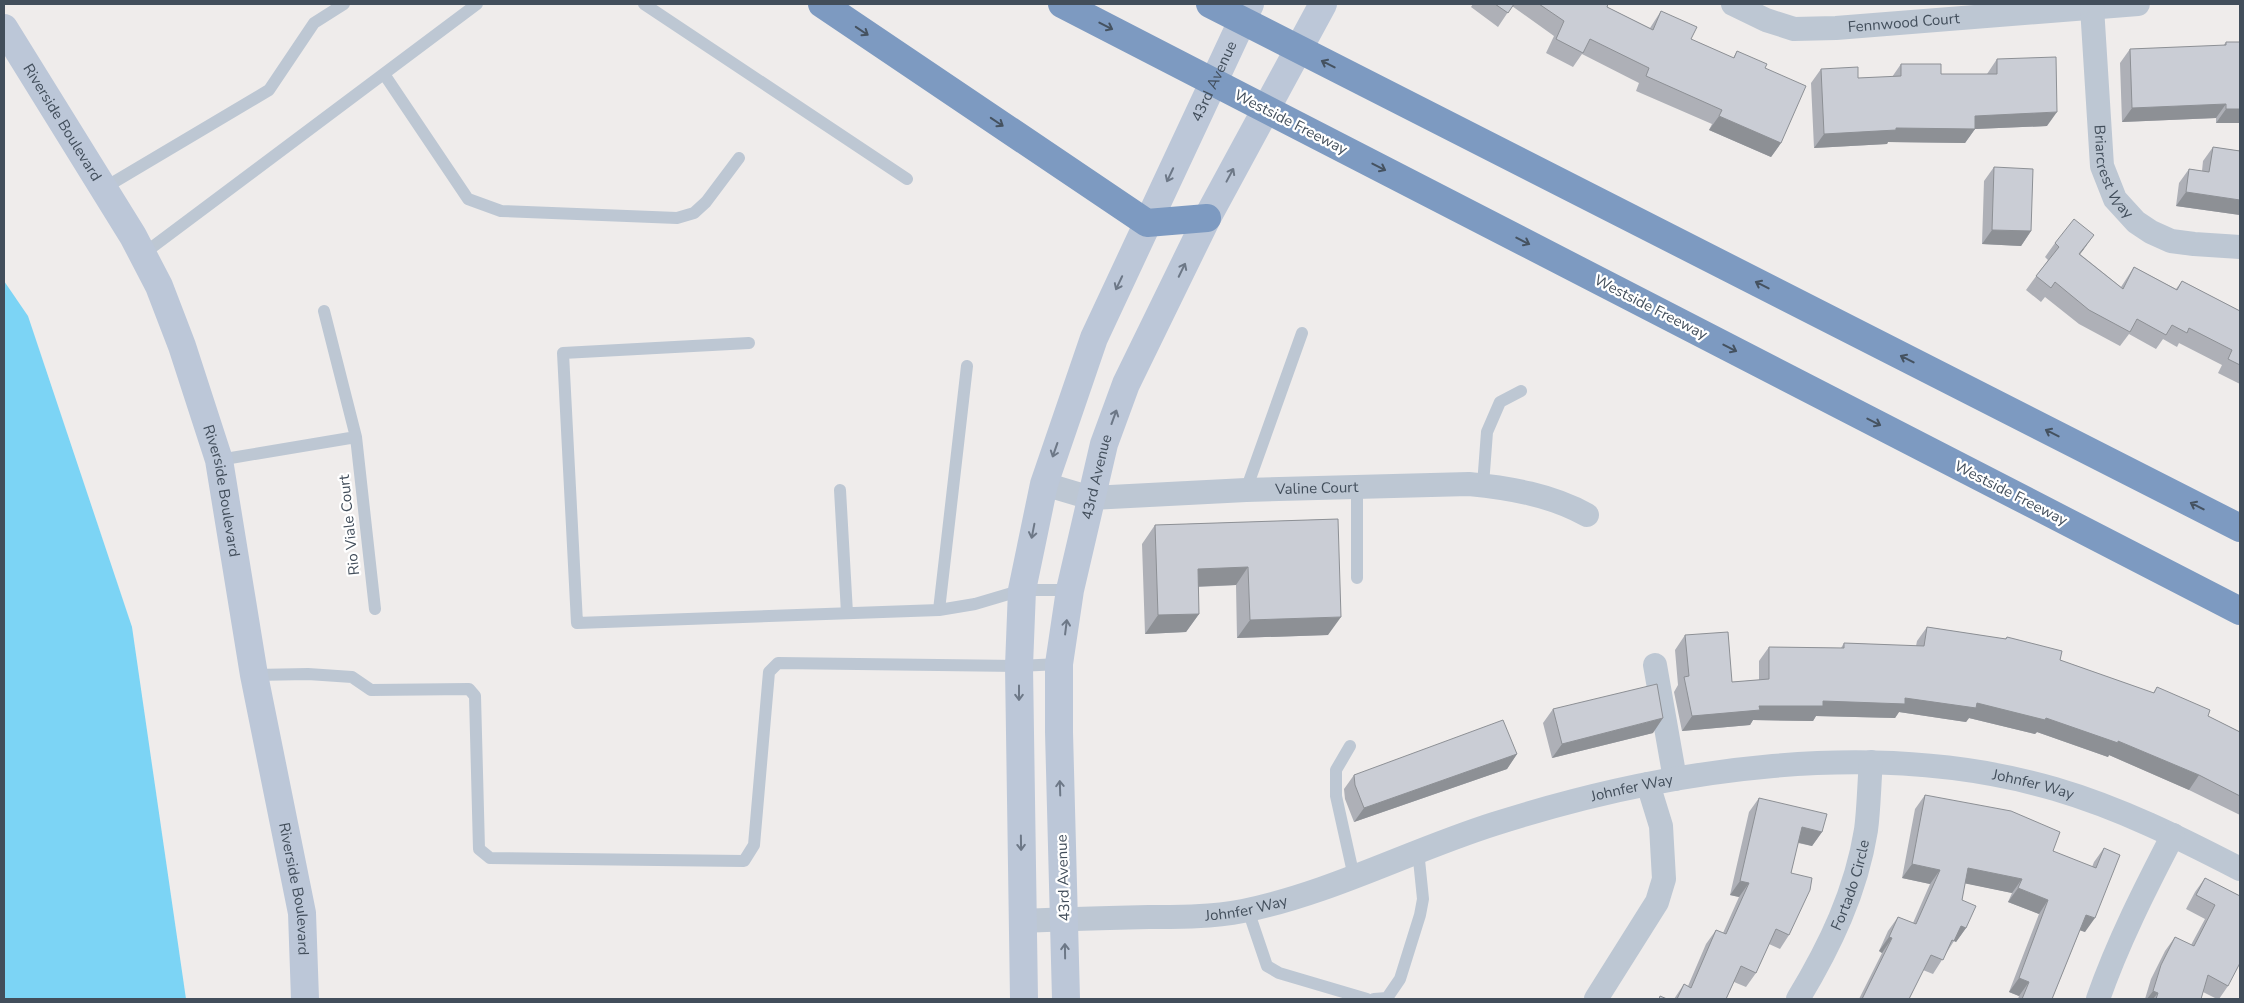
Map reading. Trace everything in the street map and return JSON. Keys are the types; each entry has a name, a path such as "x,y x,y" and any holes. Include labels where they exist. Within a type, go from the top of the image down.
{"highway":[{"path":"822,4 1147,223 1207,218"},
{"name":"Westside Freeway","path":"1062,4 2240,611"},
{"path":"1210,4 2240,528"}],"main road":[{"name":"43rd Avenue","path":"1024,999 1019,666 1022,590 1044,484 1094,338 1250,4"},
{"name":"43rd Avenue","path":"1066,999 1059,664 1070,590 1104,444 1126,384 1207,218 1323,4"},
{"name":"Riverside Boulevard","path":"4,28 104,188 143,254 159,286 182,346 218,460 254,675 302,913 305,999"}],"street":[{"name":"Fennwood Court","path":"1733,4 1766,20 1794,29 1836,28 2138,4"},
{"name":"Briarcrest Way","path":"2092,7 2102,166 2115,200 2136,222 2151,232 2171,240 2194,244 2240,247"},
{"name":"Valine Court","path":"1044,484 1091,498 1246,490 1469,484 1542,496 1587,515"},
{"path":"1655,665 1675,780"},
{"name":"Johnfer Way","path":"1022,921 1200,916 1248,910 1288,901 1354,877 1418,850 1551,807 1648,784 1767,767 1871,762 1933,765 1994,775 2054,789 2113,808 2173,835 2240,869"},
{"name":"Fortado Circle","path":"1798,999 1831,942 1841,920 1856,876 1866,830 1871,762"},
{"path":"1596,999 1657,902 1664,879 1661,826 1648,784"},
{"path":"2098,999 2113,956 2131,916 2173,835"}],"lane":[{"path":"104,188 269,90 314,23 344,4"},
{"path":"143,254 477,4"},
{"path":"644,4 907,179"},
{"path":"384,74 468,199 501,212 678,218 694,213 706,202 739,158"},
{"name":"Rio Viale Court","path":"324,311 356,437 374,609"},
{"path":"1246,490 1302,333"},
{"path":"749,343 563,353 577,623 939,610 976,604 1022,590 1070,590"},
{"path":"939,610 967,366"},
{"path":"1483,485 1487,432 1500,402 1521,391"},
{"path":"218,460 356,437"},
{"path":"1357,487 1357,578"},
{"path":"840,490 847,614"},
{"path":"254,675 308,674 352,677 371,690 469,689 475,696 479,849 490,858 744,861 754,845 769,672 778,663 1019,666 1059,664"},
{"path":"1350,746 1336,770 1336,796 1354,877"},
{"path":"1374,999 1387,998 1400,979 1420,914 1423,899 1418,850"},
{"path":"1248,910 1267,966 1278,973 1367,999"}],"water":[{"path":"4,281 28,316 132,627 186,999 4,999"}],"building":[{"path":"1495,4 1514,4 1508,13"},
{"path":"1539,4 1608,4 1607,7 1653,30 1661,11 1697,27 1691,39 1734,58 1737,51 1767,64 1765,68 1806,86 1781,143 1719,116 1722,110 1646,76 1649,68 1590,39 1583,53 1556,39 1564,21"},
{"path":"2226,42 2240,42 2240,109 2226,109 2226,104 2132,108 2130,49 2226,45"},
{"path":"2056,57 2057,112 1975,116 1975,129 1896,128 1896,130 1824,134 1821,69 1858,67 1858,78 1901,76 1901,64 1941,64 1941,74 1997,74 1997,59"},
{"path":"2213,147 2240,151 2240,200 2186,192 2189,169 2209,172"},
{"path":"1994,167 2033,169 2031,231 1992,230"},
{"path":"2074,219 2094,235 2079,254 2123,289 2134,267 2177,290 2182,281 2240,311 2240,365 2228,359 2232,350 2189,328 2187,333 2172,325 2166,335 2137,319 2130,332 2089,310 2055,282 2051,288 2036,276 2059,247 2055,243"},
{"path":"1338,519 1341,617 1250,620 1248,567 1198,569 1199,614 1158,615 1155,525"},
{"path":"1927,627 2006,639 2007,637 2062,651 2060,660 2154,693 2157,687 2210,710 2208,716 2240,732 2240,796 2199,775 2118,741 2118,743 2046,718 2045,720 1977,703 1976,708 1905,698 1905,704 1823,701 1823,706 1759,706 1760,710 1692,716 1684,677 1689,676 1685,635 1728,632 1732,682 1769,679 1769,647 1844,648 1844,643 1924,646"},
{"path":"1657,684 1663,718 1562,744 1553,709"},
{"path":"1503,720 1517,754 1364,808 1355,785 1354,775"},
{"path":"1925,795 2011,811 2060,832 2053,851 2096,868 2104,848 2120,855 2095,918 2086,915 2052,999 2022,999 2029,982 2019,978 2048,900 2018,888 2022,879 1968,868 1962,900 1976,906 1966,928 1961,926 1943,960 1931,955 1909,999 1862,999 1892,938 1889,937 1898,917 1916,924 1940,870 1912,864"},
{"path":"1759,798 1827,814 1822,832 1802,827 1791,873 1812,878 1810,890 1789,935 1776,929 1756,973 1741,966 1726,999 1677,999 1684,984 1691,988 1716,930 1726,934 1749,883 1740,881"},
{"path":"2205,878 2240,896 2240,963 2228,986 2208,975 2201,999 2156,999 2158,993 2153,991 2161,965 2175,937 2194,946 2215,905 2196,895"}]}
